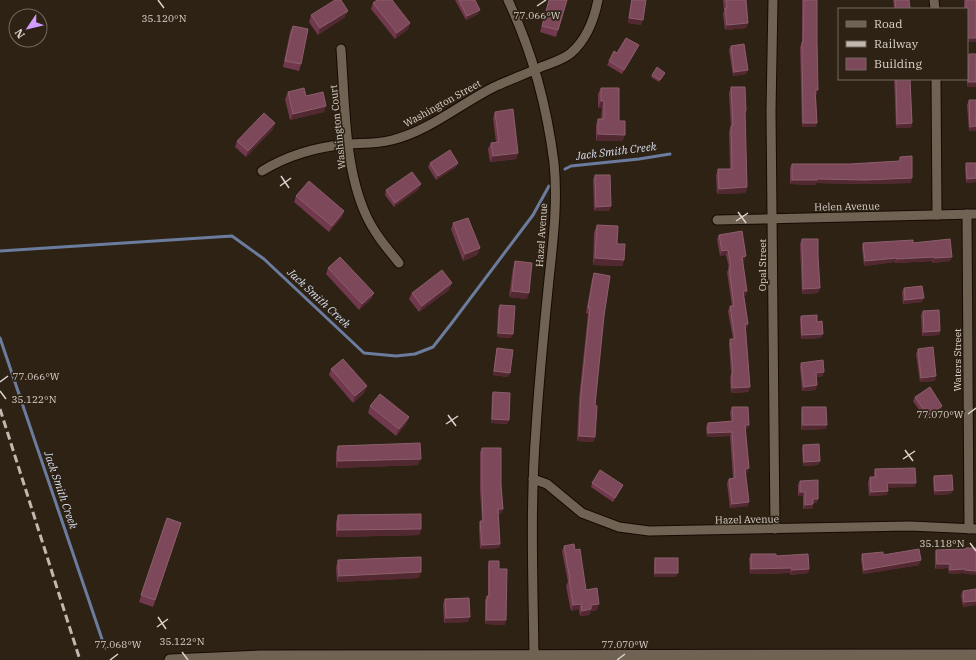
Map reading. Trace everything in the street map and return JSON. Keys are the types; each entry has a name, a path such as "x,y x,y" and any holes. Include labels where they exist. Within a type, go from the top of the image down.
{"street":[{"name":"Hazel Avenue","path":"508,0 525,40 534,70 545,114 554,164 555,206 535,431 534,479 537,657"},
{"name":"Washington Street","path":"262,171 285,158 306,150 326,146 380,142 404,136 427,126 493,88 563,58 578,46 586,36 592,23 598,0"},
{"name":"Opal Street","path":"773,0 771,111 776,529"},
{"name":"Washington Court","path":"341,49 348,144 354,178 366,215 371,225 399,263"},
{"path":"936,80 938,216"},
{"name":"Helen Avenue","path":"718,220 972,214"},
{"name":"Waters Street","path":"972,214 972,529"},
{"name":"Hazel Avenue","path":"534,479 547,484 582,513 619,527 649,531 910,526 972,529"},
{"path":"170,660 262,658 976,655"}],"building":[{"path":"335,0 341,0 348,11 320,28 311,15"},
{"path":"377,0 392,0 410,23 397,33 373,3"},
{"path":"459,0 475,0 480,10 467,16"},
{"path":"549,0 567,0 558,30 542,26"},
{"path":"632,0 646,0 643,20 629,18"},
{"path":"726,0 746,0 748,23 727,25 725,8 727,8"},
{"path":"804,0 817,0 818,90 815,90 817,123 803,123 802,42"},
{"path":"895,0 909,0 910,8 896,8"},
{"path":"966,0 976,0 976,38 968,38 968,8 966,8"},
{"path":"293,26 308,29 301,64 285,61"},
{"path":"626,38 639,45 624,70 609,61 614,51 617,53"},
{"path":"744,44 748,70 734,72 731,46"},
{"path":"969,54 976,54 976,82 968,82"},
{"path":"657,67 665,73 660,80 652,75"},
{"path":"896,80 910,80 912,123 897,124"},
{"path":"731,87 745,87 747,187 719,189 718,169 732,169 731,126 733,126"},
{"path":"304,88 306,96 323,92 326,106 293,114 288,92"},
{"path":"601,88 619,88 619,121 625,121 625,135 598,134 598,119 604,119 604,101 601,101"},
{"path":"969,100 976,100 976,126 970,127"},
{"path":"513,109 518,153 493,156 491,143 499,142 495,112"},
{"path":"264,113 275,123 248,151 237,141"},
{"path":"450,150 458,163 438,176 430,163"},
{"path":"912,156 912,178 865,180 792,180 792,164 850,164 900,161 900,157"},
{"path":"966,163 976,163 976,178 967,179"},
{"path":"412,172 421,184 395,203 386,190"},
{"path":"595,175 610,175 611,206 596,207"},
{"path":"309,181 344,211 332,226 296,196"},
{"path":"468,218 480,248 465,254 453,223"},
{"path":"597,225 618,226 617,244 625,244 624,260 595,258"},
{"path":"742,231 746,256 742,257 747,291 743,291 748,324 745,324 750,387 732,388 733,373 730,339 735,339 730,306 734,306 729,267 731,267 728,250 722,251 719,235"},
{"path":"802,239 818,239 820,288 803,289"},
{"path":"950,239 952,257 897,258 865,261 863,243 913,240 913,243"},
{"path":"340,257 374,293 362,304 328,268"},
{"path":"515,261 532,263 529,293 512,291"},
{"path":"442,270 452,283 422,306 412,293"},
{"path":"594,273 610,276 604,316 595,405 597,406 595,437 579,436 581,394 590,308 588,308"},
{"path":"922,286 924,298 905,300 904,288"},
{"path":"500,305 515,306 513,334 498,333"},
{"path":"939,310 940,331 924,332 923,311"},
{"path":"817,315 817,322 822,321 823,334 802,335 801,316"},
{"path":"933,347 936,376 921,378 918,349"},
{"path":"497,348 513,350 510,373 494,371"},
{"path":"343,359 367,386 355,396 331,369"},
{"path":"823,360 824,372 816,373 817,385 804,387 801,363"},
{"path":"930,387 942,406 928,416 915,397"},
{"path":"493,392 510,393 509,420 492,419"},
{"path":"380,394 409,417 399,429 370,406"},
{"path":"732,407 748,407 749,425 745,425 749,468 745,469 749,502 732,504 729,479 735,478 732,432 708,433 708,423 733,421"},
{"path":"802,407 826,407 827,425 803,425"},
{"path":"420,443 421,459 338,461 338,446"},
{"path":"819,444 820,461 804,462 803,445"},
{"path":"482,448 501,448 501,485 503,509 498,509 500,544 482,545 480,521 483,521"},
{"path":"915,468 916,483 887,483 888,491 871,492 870,477 876,477 875,469"},
{"path":"600,470 623,485 615,498 592,483"},
{"path":"952,475 953,490 935,491 934,476"},
{"path":"818,480 818,499 813,499 813,504 805,505 805,492 800,492 800,481"},
{"path":"421,514 421,529 338,530 338,515"},
{"path":"167,518 181,523 155,600 141,595"},
{"path":"574,544 575,550 580,549 586,590 597,588 599,604 591,605 591,609 582,611 581,604 573,605 564,546"},
{"path":"976,548 976,571 965,569 950,570 950,564 937,564 936,550"},
{"path":"919,549 921,560 864,570 862,554 883,552 883,555"},
{"path":"751,554 776,554 776,556 808,554 809,569 751,569"},
{"path":"421,557 421,572 339,576 338,560"},
{"path":"655,558 678,558 678,573 655,573"},
{"path":"489,561 499,561 499,569 507,569 506,620 486,620 487,596 489,596"},
{"path":"976,589 976,601 964,602 963,591"},
{"path":"469,598 470,617 446,618 445,599"}],"waterway":[{"name":"Jack Smith Creek","path":"565,169 571,166 639,159 670,154"},
{"name":"Jack Smith Creek","path":"0,251 232,236 264,259 364,353 396,356 415,354 433,347 533,215 549,186"},
{"name":"Jack Smith Creek","path":"0,338 105,648"}],"railway":[{"path":"0,409 80,660"}]}
